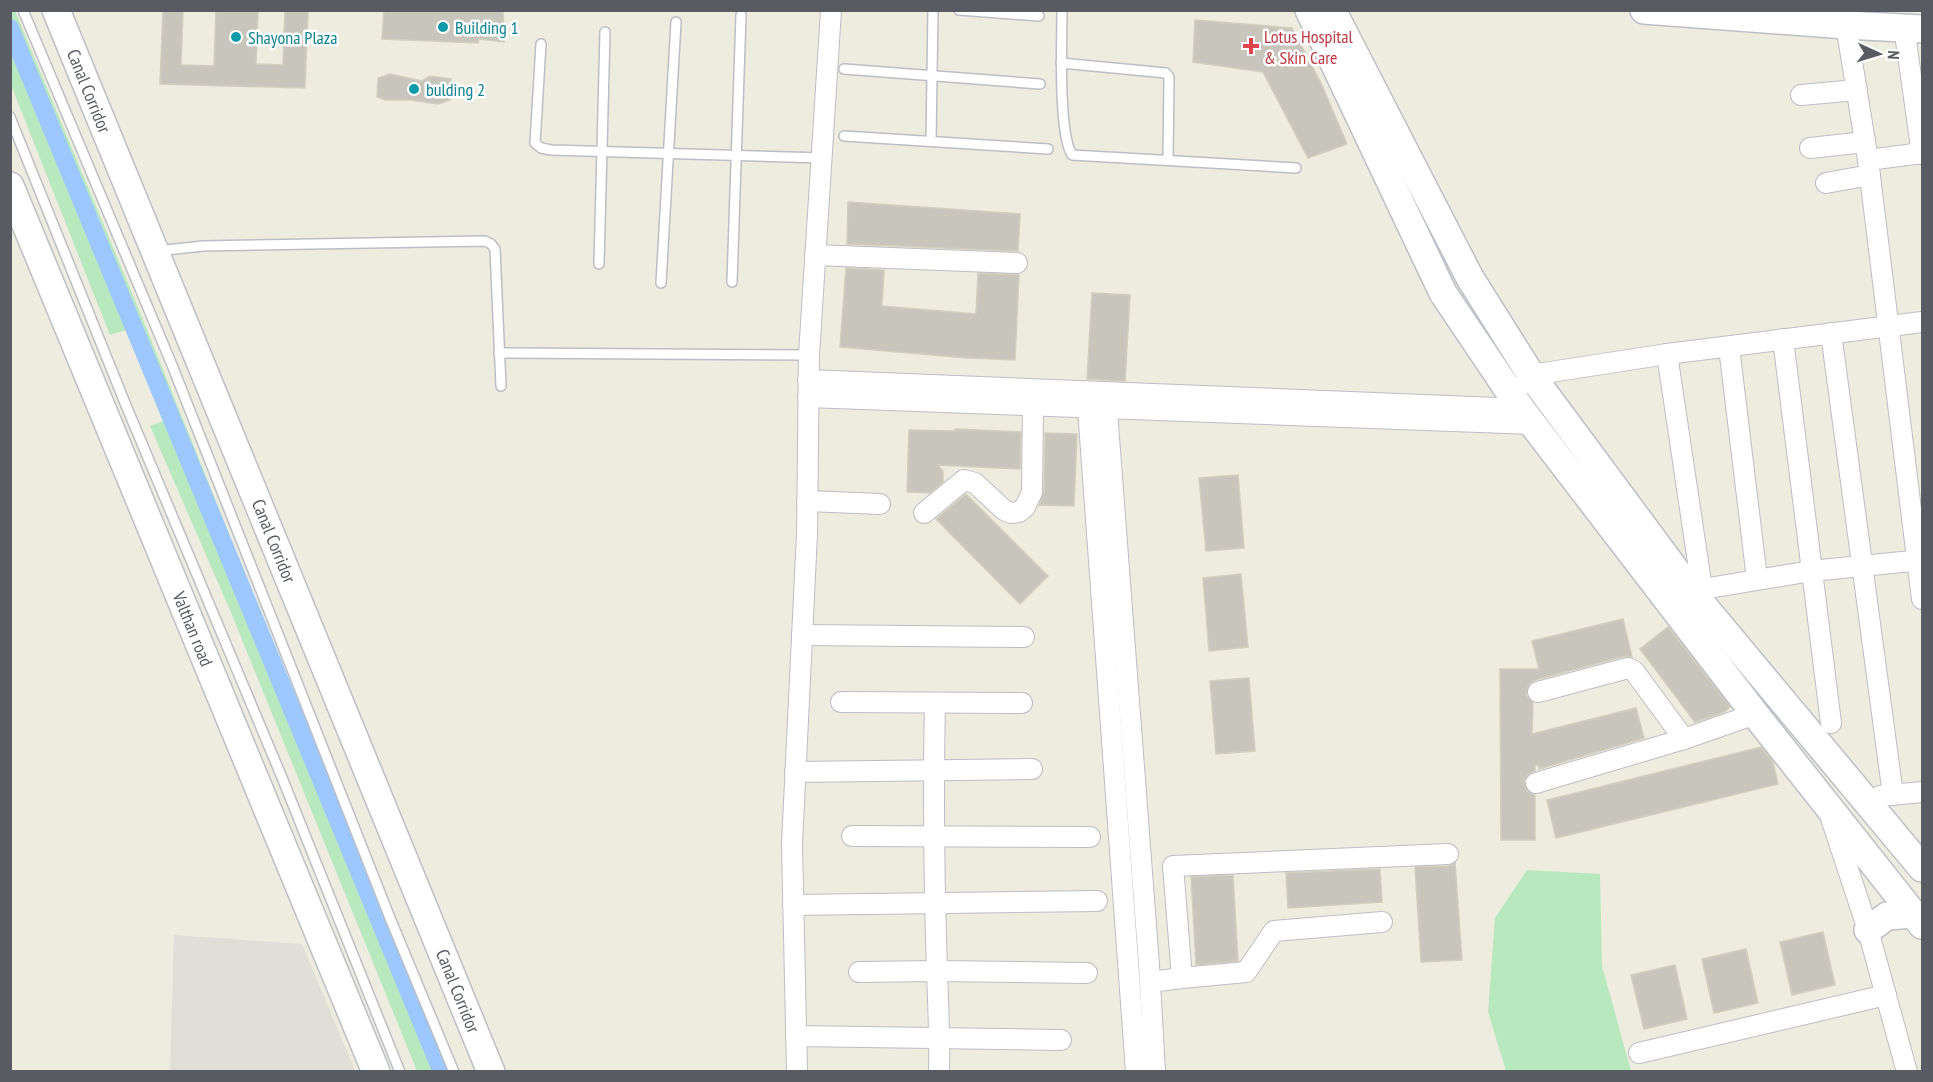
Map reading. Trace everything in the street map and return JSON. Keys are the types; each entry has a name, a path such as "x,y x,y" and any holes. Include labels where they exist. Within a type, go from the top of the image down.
{"street":[{"name":"Canal Corridor","path":"56,10 491,1071"},
{"path":"797,1071 792,844 807,501 809,355 831,10"},
{"path":"1309,10 1443,293 1522,410 1755,714 1918,920"},
{"path":"1332,10 1470,278 1531,375 1697,590 1923,868"},
{"path":"1644,10 1913,28 1922,153 1868,159 1810,148"},
{"path":"1846,25 1868,159 1921,560 1923,599"},
{"path":"1801,95 1857,90"},
{"path":"1826,183 1868,159"},
{"name":"Valthan road","path":"10,186 376,1071"},
{"path":"815,255 1017,263"},
{"path":"1531,375 1667,354 1923,322"},
{"path":"1831,333 1893,795"},
{"path":"1783,339 1831,723"},
{"path":"1729,347 1757,579"},
{"path":"1667,354 1697,590"},
{"path":"1522,410 1531,375"},
{"path":"808,388 1097,400 1522,410"},
{"path":"808,388 1033,406 1097,400"},
{"path":"1097,400 1150,982 1155,1071"},
{"path":"1097,400 1136,1071"},
{"path":"924,513 964,480 975,483 1004,510 1011,513 1019,512 1025,507 1032,492 1033,406"},
{"path":"807,501 880,504"},
{"path":"1697,590 1811,571 1921,560"},
{"path":"802,635 1024,637"},
{"path":"1538,692 1624,668 1631,669 1684,740"},
{"path":"841,702 1022,703"},
{"path":"935,703 934,836 939,1071"},
{"path":"1536,783 1684,740 1755,714"},
{"path":"1808,781 1832,758"},
{"path":"795,772 1032,769"},
{"path":"1864,797 1923,792"},
{"path":"1826,803 1868,930 1907,1071"},
{"path":"852,836 1090,837"},
{"path":"1182,978 1173,866 1448,854"},
{"path":"793,905 1097,902"},
{"path":"1868,930 1887,916 1918,920"},
{"path":"1150,982 1246,972 1274,931 1382,922"},
{"path":"859,972 937,970 1087,973"},
{"path":"1639,1053 1886,995"},
{"path":"796,1036 1061,1040"}],"lane":[{"path":"23,10 172,364 390,918 454,1071"},
{"path":"931,141 933,10"},
{"path":"959,10 1039,16"},
{"path":"1062,10 1061,63 1066,140 1072,155 1296,168"},
{"path":"732,282 741,15"},
{"path":"661,283 676,22"},
{"path":"599,264 605,32"},
{"path":"541,44 535,143 541,148 822,158"},
{"path":"1061,63 1166,72 1170,77 1168,160"},
{"path":"843,69 1040,84"},
{"path":"10,117 125,403 283,780 400,1071"},
{"path":"844,136 1048,149"},
{"path":"155,251 203,246 485,241 495,249 501,386"},
{"path":"499,353 809,355"}],"shaded area":[{"path":"174,935 302,944 355,1071 170,1071"}],"green space":[{"path":"11,10 15,11 137,305 292,690 375,917 436,1071 417,1071 232,615 150,426 163,421 126,330 110,335 11,85"},
{"path":"1527,870 1600,874 1602,966 1631,1071 1506,1071 1488,1012 1495,918"}],"building":[{"name":"Shayona Plaza","path":"163,10 183,10 181,65 214,66 216,10 258,10 256,64 283,65 285,10 308,10 305,88 160,84"},
{"name":"Building 1","path":"384,10 503,10 504,42 479,39 478,43 382,39"},
{"path":"1195,20 1292,28 1321,83 1347,144 1308,158 1263,72 1193,62"},
{"name":"bulding 2","path":"390,74 422,81 430,76 451,79 450,100 438,104 411,100 386,100 377,97 378,78"},
{"path":"848,202 1020,214 1018,251 847,244"},
{"path":"846,268 884,270 882,306 976,314 978,273 1019,275 1015,360 840,347"},
{"path":"1092,293 1130,295 1125,381 1087,379"},
{"path":"955,429 1021,432 1020,469 938,465 943,471 943,482 930,493 907,492 909,430 955,431"},
{"path":"1045,433 1077,434 1074,506 1039,505 1044,492"},
{"path":"1238,475 1244,548 1206,551 1199,478"},
{"path":"966,494 1048,576 1020,604 936,519"},
{"path":"1241,574 1248,647 1209,651 1203,578"},
{"path":"1623,619 1632,657 1625,656 1535,680 1529,684 1526,695 1533,702 1532,734 1636,708 1644,738 1539,769 1538,765 1535,765 1535,771 1528,774 1524,781 1527,791 1535,795 1535,840 1501,840 1500,669 1539,669 1532,641"},
{"path":"1668,627 1730,707 1724,712 1695,722 1640,649"},
{"path":"1249,678 1255,751 1216,754 1210,681"},
{"path":"1761,747 1773,762 1778,784 1556,838 1547,800"},
{"path":"1455,863 1462,960 1421,962 1415,867 1449,866"},
{"path":"1380,869 1382,902 1288,908 1286,873"},
{"path":"1233,875 1238,961 1196,965 1191,877"},
{"path":"1823,932 1835,985 1792,995 1780,942"},
{"path":"1746,949 1758,1003 1714,1013 1702,959"},
{"path":"1675,965 1687,1019 1644,1029 1631,975"}],"waterway":[{"path":"10,28 442,1072"}],"place":[{"name":"Building 1","path":"443,27"},
{"name":"Shayona Plaza","path":"236,37"},
{"name":"Lotus Hospital & Skin Care","path":"1251,46"},
{"name":"bulding 2","path":"414,89"}]}
